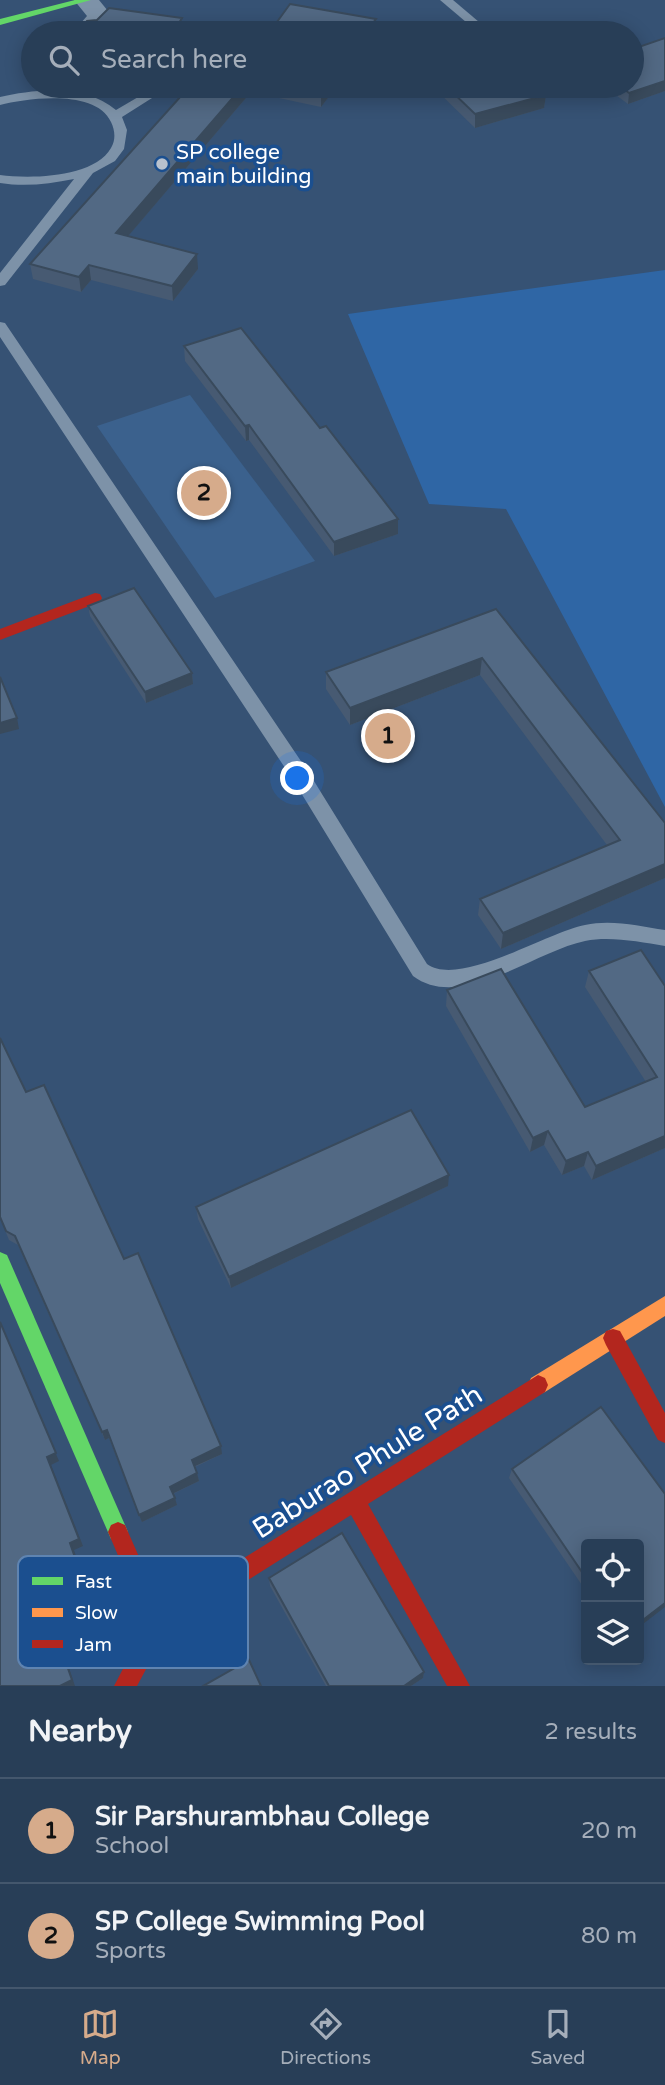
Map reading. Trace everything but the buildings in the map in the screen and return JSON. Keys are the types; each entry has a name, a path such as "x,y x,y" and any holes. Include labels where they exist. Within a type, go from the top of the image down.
{"street":[{"path":"0,22 86,0 100,16 95,21"},
{"path":"0,635 95,598"},
{"path":"0,1261 128,1556"},
{"name":"Baburao Phule Path","path":"248,1567 665,1305"},
{"path":"613,1338 665,1433"},
{"path":"354,1500 459,1686"},
{"name":"Baburao Phule Path","path":"125,1686 135,1668"}],"lane":[{"path":"446,0 471,21"},
{"path":"0,101 21,96"},
{"path":"0,179 32,183 61,180 87,172 107,160 119,145 122,130 115,116 100,104 81,98"},
{"path":"115,116 145,98"},
{"path":"0,282 87,172"},
{"path":"0,326 302,778 420,970 432,978 468,975 584,933 620,931 665,938"}],"shaded area":[{"path":"665,270 665,807 506,509 429,504 348,314"},
{"path":"190,395 315,561 215,598 97,426"}],"traffic: fast":[{"path":"0,22 86,0"},
{"path":"0,1261 118,1532"}],"traffic: slow":[{"path":"538,1385 665,1305"}],"traffic: jam":[{"path":"0,635 95,598"},
{"path":"613,1338 665,1433"},
{"path":"248,1567 538,1385"},
{"path":"354,1500 459,1686"},
{"path":"118,1532 128,1556"},
{"path":"125,1686 135,1668"}],"place":[{"name":"SP college main building","path":"162,164"},
{"name":"SP College Swimming Pool","path":"204,493"},
{"name":"Sir Parshurambhau College","path":"388,736"}]}
